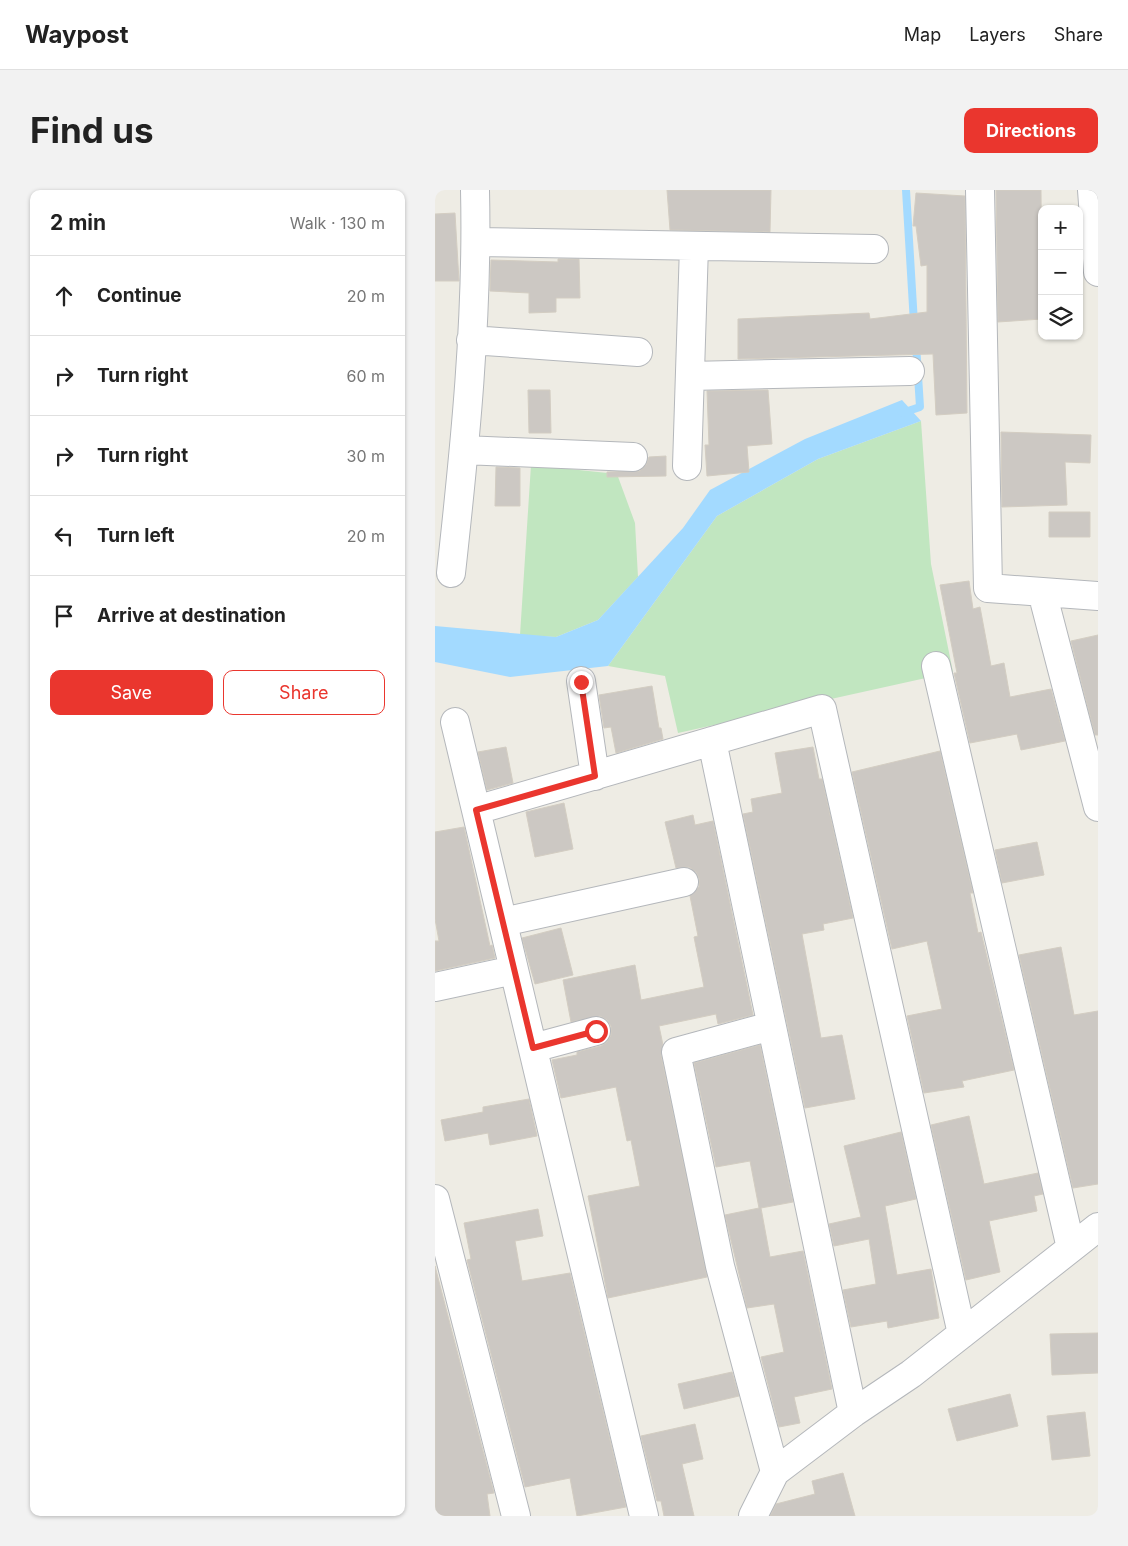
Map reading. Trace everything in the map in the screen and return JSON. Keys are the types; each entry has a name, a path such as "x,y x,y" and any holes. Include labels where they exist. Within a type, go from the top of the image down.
{"street":[{"path":"451,572 464,450 471,340 476,242 475,190"},
{"path":"980,190 988,588 1098,596"},
{"path":"1092,190 1098,272"},
{"path":"476,242 873,249"},
{"path":"687,466 694,246"},
{"path":"471,340 638,352"},
{"path":"690,376 910,371"},
{"path":"464,450 633,457"},
{"path":"1042,592 1098,807"},
{"path":"936,666 1071,1248"},
{"path":"581,682 595,776"},
{"path":"476,810 822,709 962,1334"},
{"path":"455,722 644,1516"},
{"path":"712,742 853,1413"},
{"path":"503,922 684,882"},
{"path":"435,987 514,970"},
{"path":"771,1026 676,1052 720,1266 775,1472"},
{"path":"533,1048 596,1031"},
{"path":"435,1199 516,1516"},
{"path":"753,1516 775,1472 853,1413 911,1374 1098,1227"}],"green space":[{"path":"921,421 931,564 953,672 678,733 665,676 608,666 717,516 818,459"},
{"path":"531,465 617,474 635,523 638,577 598,620 556,637 520,635"}],"water":[{"path":"902,400 921,421 818,459 717,516 608,666 510,677 435,662 435,626 556,637 598,620 683,528 710,490 805,439"}],"building":[{"path":"667,190 771,190 770,232 670,230"},
{"path":"996,190 1041,190 1041,205 1038,205 1038,319 998,322"},
{"path":"916,193 965,196 967,413 936,415 933,354 738,359 738,319 869,313 870,319 927,312 927,265 921,266 916,226 913,226"},
{"path":"455,213 459,281 435,281 435,214"},
{"path":"558,259 579,259 580,298 556,298 556,312 529,313 529,293 490,291 491,260 558,262"},
{"path":"528,390 550,390 551,433 529,433"},
{"path":"768,390 772,444 747,446 749,472 707,476 705,445 709,445 707,391"},
{"path":"1001,432 1091,435 1090,463 1065,462 1067,505 1002,507"},
{"path":"666,456 666,476 607,477 607,472 640,471 646,465 649,457"},
{"path":"496,467 520,468 520,506 495,506"},
{"path":"1049,512 1090,512 1090,537 1049,537"},
{"path":"969,581 973,609 980,607 991,666 1004,663 1010,697 1051,689 1065,741 1021,750 1017,734 970,743 954,673 957,673 940,585"},
{"path":"1098,635 1098,735 1095,735 1071,641"},
{"path":"652,686 659,728 661,728 663,739 616,753 611,727 604,728 599,695"},
{"path":"506,747 513,783 487,790 478,752"},
{"path":"813,747 853,918 823,924 824,930 802,934 821,1038 842,1035 855,1099 805,1108 743,814 753,812 751,799 782,793 775,753"},
{"path":"940,751 973,893 970,893 978,933 981,932 1014,1070 962,1081 964,1087 924,1093 907,1016 942,1009 927,941 892,949 852,772"},
{"path":"564,803 573,849 535,857 526,812"},
{"path":"693,815 695,825 713,821 753,1015 718,1024 716,1014 659,1026 663,1045 661,1055 707,1277 608,1298 588,1196 640,1186 631,1140 627,1141 616,1087 561,1098 552,1060 577,1055 577,1052 601,1046 607,1042 611,1035 611,1026 607,1020 600,1016 571,1022 563,980 635,965 641,1000 704,987 694,937 698,936 690,896 699,887 699,878 696,872 689,867 676,868 665,822"},
{"path":"464,827 490,946 492,945 495,958 435,971 435,941 439,941 435,919 435,832"},
{"path":"1037,842 1044,875 1002,883 995,850"},
{"path":"561,928 573,975 535,984 522,938"},
{"path":"1061,947 1074,1015 1098,1011 1098,1184 1073,1188 1019,955"},
{"path":"760,1045 793,1202 761,1208 770,1257 803,1251 832,1389 794,1397 800,1423 779,1427 761,1357 784,1352 774,1304 747,1308 725,1215 759,1208 750,1161 716,1167 694,1063"},
{"path":"529,1099 537,1136 490,1145 488,1133 445,1141 441,1120 483,1112 483,1107"},
{"path":"969,1116 984,1184 1038,1173 1043,1194 1034,1196 1037,1211 989,1221 1000,1272 966,1280 931,1125"},
{"path":"901,1132 916,1199 885,1206 897,1275 931,1269 939,1318 888,1328 887,1321 851,1327 843,1290 876,1284 869,1239 834,1246 829,1224 861,1217 844,1146"},
{"path":"538,1209 543,1236 515,1241 522,1281 570,1273 626,1507 577,1516 570,1478 525,1487 467,1260 471,1259 464,1223"},
{"path":"435,1266 494,1493 487,1494 490,1516 435,1516"},
{"path":"1098,1333 1098,1373 1052,1375 1050,1334"},
{"path":"732,1372 739,1396 684,1409 678,1384"},
{"path":"1010,1394 1018,1426 957,1441 948,1409"},
{"path":"1085,1412 1090,1456 1052,1460 1047,1416"},
{"path":"695,1424 703,1459 682,1464 694,1516 664,1516 661,1501 657,1501 641,1436"},
{"path":"843,1473 855,1516 770,1516 776,1504 815,1494 812,1481"}],"waterway":[{"path":"906,190 914,323"},
{"path":"902,413 920,407 916,344"}],"route":[{"path":"581,682 595,776 476,810 533,1048 596,1031"}]}
